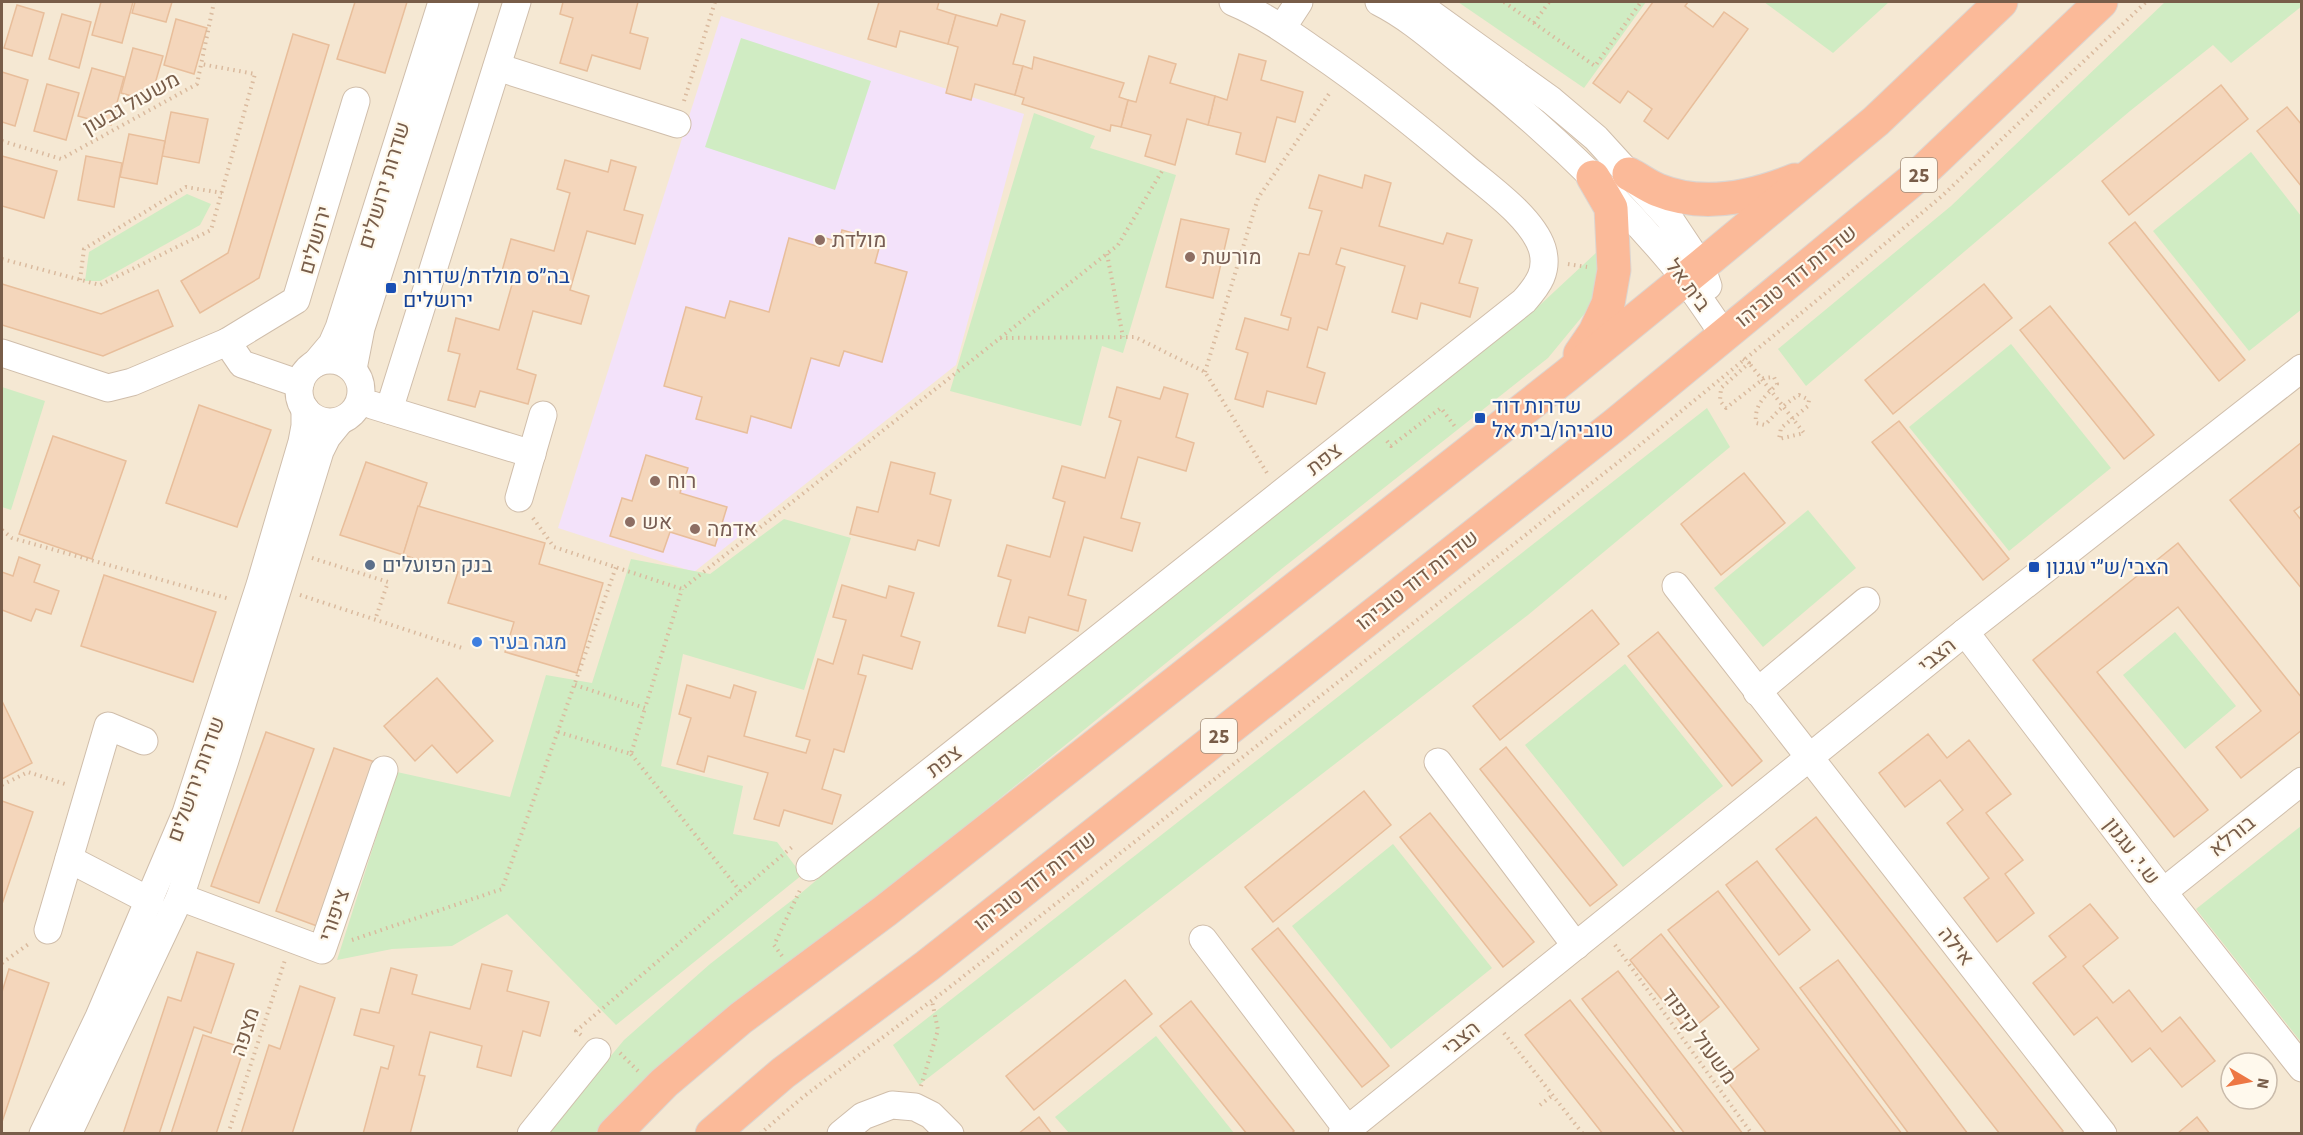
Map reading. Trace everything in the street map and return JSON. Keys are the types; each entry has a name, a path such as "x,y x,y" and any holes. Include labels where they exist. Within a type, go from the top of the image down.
{"highway":[{"path":"614,1134 664,1083 741,1018 894,903 1566,375 1693,272 1876,121 2001,2"},
{"name":"שדרות דוד טוביהו","path":"712,1134 783,1073 936,958 1616,424 1921,173 2101,2"},
{"path":"1629,174 1658,190 1702,199 1767,191 1814,173"},
{"path":"1566,375 1595,332 1608,304 1614,270 1611,208 1593,177"}],"street":[{"name":"שדרות ירושלים","path":"43,1134 99,1017 186,813 254,606 302,442 307,385 339,328 442,2"},
{"name":"שדרות ירושלים","path":"352,369 361,328 465,2"},
{"path":"389,410 518,2"},
{"name":"צפת","path":"810,867 1524,301 1539,283 1543,270 1542,248 1533,229 1500,197 1425,133 1345,71 1282,28 1233,2"},
{"path":"1282,28 1299,2"},
{"name":"בית אל","path":"1379,2 1414,24 1495,89 1593,177 1641,228 1693,272"},
{"name":"בית אל","path":"1413,2 1551,100 1596,138 1669,218 1724,335"},
{"path":"497,67 676,124"},
{"name":"ירושלים","path":"2,353 108,388 132,382 227,342 296,300 356,101"},
{"path":"227,342 242,364 307,385"},
{"path":"335,360 345,363 352,369 361,384 360,401 348,416 340,421 321,421 307,385 335,360"},
{"name":"הצבי","path":"1203,939 1345,1131 1965,632 2301,368"},
{"path":"360,401 532,454"},
{"path":"519,498 543,415"},
{"name":"שדרות ירושלים","path":"68,1134 180,897 279,588 320,451 327,437 340,421"},
{"name":"אילה","path":"1676,586 2103,1134"},
{"path":"1757,692 1866,601"},
{"name":"ש.י. עגנון","path":"1965,632 2163,892 2301,1068"},
{"path":"48,930 108,726 144,741"},
{"path":"1438,762 1576,946"},
{"name":"ציפורי","path":"180,897 322,950 384,770"},
{"name":"בורלא","path":"2163,892 2301,781"},
{"path":"69,860 150,901"},
{"path":"531,1134 608,1052"},
{"path":"841,1134 863,1116 892,1105 915,1107 931,1115 950,1134"}],"path":[{"name":"משעול גבעון","path":"2,141 61,159 197,84 214,2"},
{"path":"676,124 715,2"},
{"path":"1504,2 1595,66 1641,2"},
{"path":"1534,23 1549,2"},
{"path":"2,259 100,285 211,230 255,74 201,64"},
{"path":"1205,372 1258,198 1345,71"},
{"path":"631,754 682,589 1107,255 1118,245 1162,171"},
{"path":"80,280 84,249 186,187 222,194"},
{"path":"1107,255 1123,337"},
{"path":"1565,264 1594,268"},
{"path":"1724,335 1749,363 1762,380 1771,391 1783,406 1792,418 1804,433 1779,439 1780,428 1792,418 1808,406 1809,400 1799,395 1783,406 1766,424 1756,423 1755,415 1759,402 1771,391 1777,384 1774,377 1762,380 1726,408 1720,401 1721,388 1749,363"},
{"path":"1000,339 1135,337 1205,372 1280,494"},
{"path":"1381,434 1391,446 1440,408 1472,449"},
{"path":"519,498 554,547 682,589"},
{"path":"2,530 12,538 254,606"},
{"path":"308,557 388,582 375,620"},
{"path":"322,950 502,889 616,567"},
{"path":"279,588 465,649"},
{"path":"575,685 645,708"},
{"path":"558,732 631,754 740,891"},
{"path":"2,785 28,772 88,792"},
{"path":"630,1063 608,1052 576,1030 796,843 810,867 774,945 797,976"},
{"path":"2,963 48,930"},
{"name":"מצפה","path":"228,1134 291,939"},
{"name":"משעול קיפוד","path":"1622,957 1752,1134"},
{"path":"915,1107 938,1030 932,1001"},
{"path":"1516,1049 1583,1134"},
{"path":"1540,1105 1553,1095"}],"shaded area":[{"path":"2,2 2301,2 2301,1133 2,1134"},
{"name":"מולדת","path":"721,16 1024,114 956,365 694,572 558,528"}],"green space":[{"path":"1458,2 1646,2 1584,88"},
{"path":"1764,2 1889,2 1833,53"},
{"path":"2165,2 2301,2 2302,6 2231,63 2213,45 2130,111 1806,386 1778,349 1951,206"},
{"path":"741,38 871,81 835,190 705,147"},
{"path":"1034,113 1095,136 1090,148 1176,175 1123,353 1102,346 1081,426 950,391"},
{"path":"2251,152 2301,216 2302,309 2249,351 2153,231"},
{"path":"187,194 211,204 200,225 100,281 85,281 89,252"},
{"path":"1598,251 1598,281 1590,307 1548,358 1274,575 869,905 717,1017 595,1133 546,1134 624,1040 710,964 800,894 897,812 1541,304"},
{"path":"2011,344 2111,468 2009,551 1909,427"},
{"path":"2,387 45,401 11,510 2,507"},
{"path":"1707,408 1730,447 1528,615 919,1085 893,1045"},
{"path":"1808,510 1856,568 1763,647 1714,588"},
{"path":"784,519 851,538 804,690 683,654 661,766 743,786 733,834 777,842 802,875 616,1025 507,914 452,946 392,949 337,960 397,772 510,797 546,675 592,683 631,559 710,574"},
{"path":"2175,632 2236,706 2185,749 2123,675"},
{"path":"1625,664 1723,786 1623,867 1525,745"},
{"path":"2301,826 2301,1042 2196,909"},
{"path":"1393,844 1492,968 1391,1049 1292,926"},
{"path":"1156,1036 1234,1133 1069,1133 1055,1117"}],"building":[{"path":"101,2 133,2 122,43 92,35"},
{"path":"135,2 172,2 166,22 132,13"},
{"path":"355,2 407,2 385,73 337,59"},
{"path":"563,2 638,2 630,33 648,38 640,69 592,55 587,71 560,63 573,18 560,14"},
{"path":"879,2 939,2 937,9 956,15 948,44 900,31 896,47 868,39"},
{"path":"1653,2 1688,2 1685,6 1713,27 1724,12 1748,29 1668,139 1644,121 1652,109 1628,91 1620,103 1593,83"},
{"path":"17,5 44,13 32,56 4,48"},
{"path":"62,14 91,22 79,68 49,59"},
{"path":"1001,14 1025,21 1013,64 1023,66 1015,95 975,84 971,100 946,93 958,47 948,44 956,15 997,26"},
{"path":"176,19 207,28 194,74 164,65"},
{"path":"293,34 329,45 259,278 200,313 181,281 228,253"},
{"path":"133,48 163,56 150,101 121,93"},
{"path":"1239,54 1266,61 1261,80 1303,92 1295,122 1277,117 1265,162 1236,154 1241,133 1208,125 1215,96 1227,100"},
{"path":"1149,56 1176,64 1170,83 1215,96 1208,125 1187,119 1175,165 1145,156 1151,135 1121,127 1128,100 1136,102"},
{"path":"1034,57 1124,83 1119,97 1128,100 1121,127 1111,125 1110,131 1022,104 1024,98 1015,95 1023,66 1032,69"},
{"path":"92,68 124,77 111,125 78,116"},
{"path":"2,72 28,80 15,126 2,122"},
{"path":"47,84 79,93 66,140 34,131"},
{"path":"2221,85 2248,119 2129,215 2102,181"},
{"path":"2287,107 2302,125 2302,187 2257,131"},
{"path":"171,112 208,119 199,163 162,156"},
{"path":"129,134 165,141 157,184 120,177"},
{"path":"2,156 57,171 44,218 2,206"},
{"path":"86,156 122,163 114,207 78,200"},
{"path":"565,160 608,172 611,160 636,167 624,210 643,215 635,244 587,231 570,290 589,296 581,324 533,311 517,369 536,375 528,404 480,391 475,407 448,400 460,354 448,351 456,318 499,330 515,274 502,271 511,239 554,251 570,193 557,189"},
{"path":"1319,175 1362,188 1365,175 1391,183 1379,226 1443,244 1447,233 1472,240 1459,283 1478,288 1470,317 1421,303 1417,319 1392,312 1405,266 1341,248 1336,264 1345,267 1327,330 1318,327 1307,367 1325,373 1316,404 1267,391 1263,407 1235,399 1248,353 1236,349 1245,318 1288,330 1291,318 1281,315 1299,253 1309,255 1322,211 1309,208"},
{"path":"1181,219 1229,229 1213,298 1166,287"},
{"path":"2135,222 2245,360 2219,381 2109,243"},
{"path":"842,230 881,241 875,263 907,272 882,362 844,351 839,366 811,358 791,428 751,416 747,433 696,419 702,397 664,386 686,307 725,318 730,301 769,312 789,238 820,247 822,237 839,242"},
{"path":"2,284 101,314 158,290 173,326 103,356 2,325"},
{"path":"1984,284 2012,318 1893,414 1865,380"},
{"path":"2050,306 2154,435 2124,459 2020,330"},
{"path":"1117,387 1160,399 1164,387 1188,394 1176,437 1194,443 1186,471 1138,457 1121,518 1140,523 1132,551 1084,537 1068,595 1086,600 1078,631 1029,617 1025,633 998,626 1011,580 998,576 1007,545 1050,557 1065,502 1053,498 1062,466 1105,478 1121,421 1109,417"},
{"path":"199,405 271,430 237,527 166,503"},
{"path":"1899,421 2009,559 1983,580 1872,442"},
{"path":"53,436 126,461 92,559 19,534"},
{"path":"2302,442 2302,505 2294,511 2302,521 2302,589 2230,500"},
{"path":"646,455 688,468 680,493 727,507 715,546 670,532 663,552 610,536 622,498 632,501"},
{"path":"366,462 427,483 403,555 340,535"},
{"path":"891,462 935,473 930,494 951,500 939,546 918,540 915,550 850,534 857,507 878,512"},
{"path":"1744,473 1785,523 1721,575 1681,524"},
{"path":"418,506 545,543 539,564 603,583 577,673 505,652 514,622 448,603 458,572 403,555"},
{"path":"2178,543 2302,698 2302,730 2241,778 2216,747 2261,711 2178,607 2097,672 2208,810 2174,837 2033,660"},
{"path":"19,557 40,565 34,582 59,591 51,614 36,609 31,621 2,610 2,572 13,576"},
{"path":"104,575 216,612 193,682 81,646"},
{"path":"842,585 886,598 889,586 914,593 901,636 920,642 912,669 863,655 858,674 866,676 844,752 834,749 822,789 841,795 832,824 784,810 779,826 754,819 768,773 708,756 704,772 677,764 691,718 679,714 687,685 730,698 734,685 756,692 744,736 806,753 810,740 796,736 818,659 833,664 846,620 833,617"},
{"path":"1592,610 1619,644 1500,740 1473,706"},
{"path":"1658,632 1762,761 1732,786 1628,656"},
{"path":"437,678 493,741 457,773 432,745 415,761 384,726"},
{"path":"2,701 32,763 2,779"},
{"path":"266,732 314,749 259,903 211,886"},
{"path":"1928,734 1947,758 1969,740 2011,794 1986,813 2023,860 2005,874 2034,913 1997,942 1964,898 1989,878 1947,823 1963,810 1940,780 1905,807 1879,773"},
{"path":"1506,747 1617,885 1590,906 1480,769"},
{"path":"334,748 375,762 317,926 276,911"},
{"path":"1364,791 1391,825 1273,922 1245,887"},
{"path":"2,801 33,812 2,904"},
{"path":"1430,813 1534,942 1503,967 1400,837"},
{"path":"1816,817 2063,1131 2060,1134 2000,1134 1776,849"},
{"path":"1757,861 1810,930 1779,955 1726,885"},
{"path":"1718,891 1902,1134 1767,1134 1724,1077 1759,1049 1668,930"},
{"path":"2090,904 2118,938 2083,966 2113,1003 2129,990 2162,1032 2180,1017 2215,1061 2182,1087 2150,1048 2132,1062 2097,1017 2074,1035 2033,983 2066,957 2049,936"},
{"path":"1278,928 1389,1066 1362,1087 1252,949"},
{"path":"1661,934 1719,1007 1688,1032 1630,960"},
{"path":"197,952 234,964 211,1033 194,1027 159,1134 123,1134 168,997 181,1001"},
{"path":"1838,960 1968,1134 1909,1134 1800,988"},
{"path":"482,964 512,971 507,991 549,1002 540,1036 523,1031 511,1076 477,1067 482,1046 430,1032 419,1075 425,1076 410,1134 363,1134 381,1067 388,1069 394,1046 354,1035 361,1009 379,1013 391,968 417,975 412,994 470,1009"},
{"path":"9,969 49,983 2,1122 2,992"},
{"path":"1618,971 1743,1134 1685,1134 1582,999"},
{"path":"1125,980 1152,1014 1034,1110 1006,1076"},
{"path":"300,986 335,998 292,1134 241,1134 269,1045 280,1049"},
{"path":"1570,1000 1676,1134 1603,1134 1525,1035"},
{"path":"1191,1001 1294,1131 1291,1134 1247,1134 1160,1026"},
{"path":"203,1035 244,1048 216,1134 171,1134"},
{"path":"1039,1117 1052,1134 1018,1134"},
{"path":"2197,1117 2210,1134 2177,1134"}],"place":[{"name":"מולדת","path":"820,240"},
{"name":"מורשת","path":"1190,257"},
{"name":"בה״ס מולדת/שדרות ירושלים","path":"391,288"},
{"name":"שדרות דוד טוביהו/בית אל","path":"1480,418"},
{"name":"רוח","path":"655,481"},
{"name":"אש","path":"630,522"},
{"name":"אדמה","path":"695,529"},
{"name":"בנק הפועלים","path":"370,565"},
{"name":"הצבי/ש״י עגנון","path":"2034,567"},
{"name":"מגה בעיר","path":"477,642"}]}
